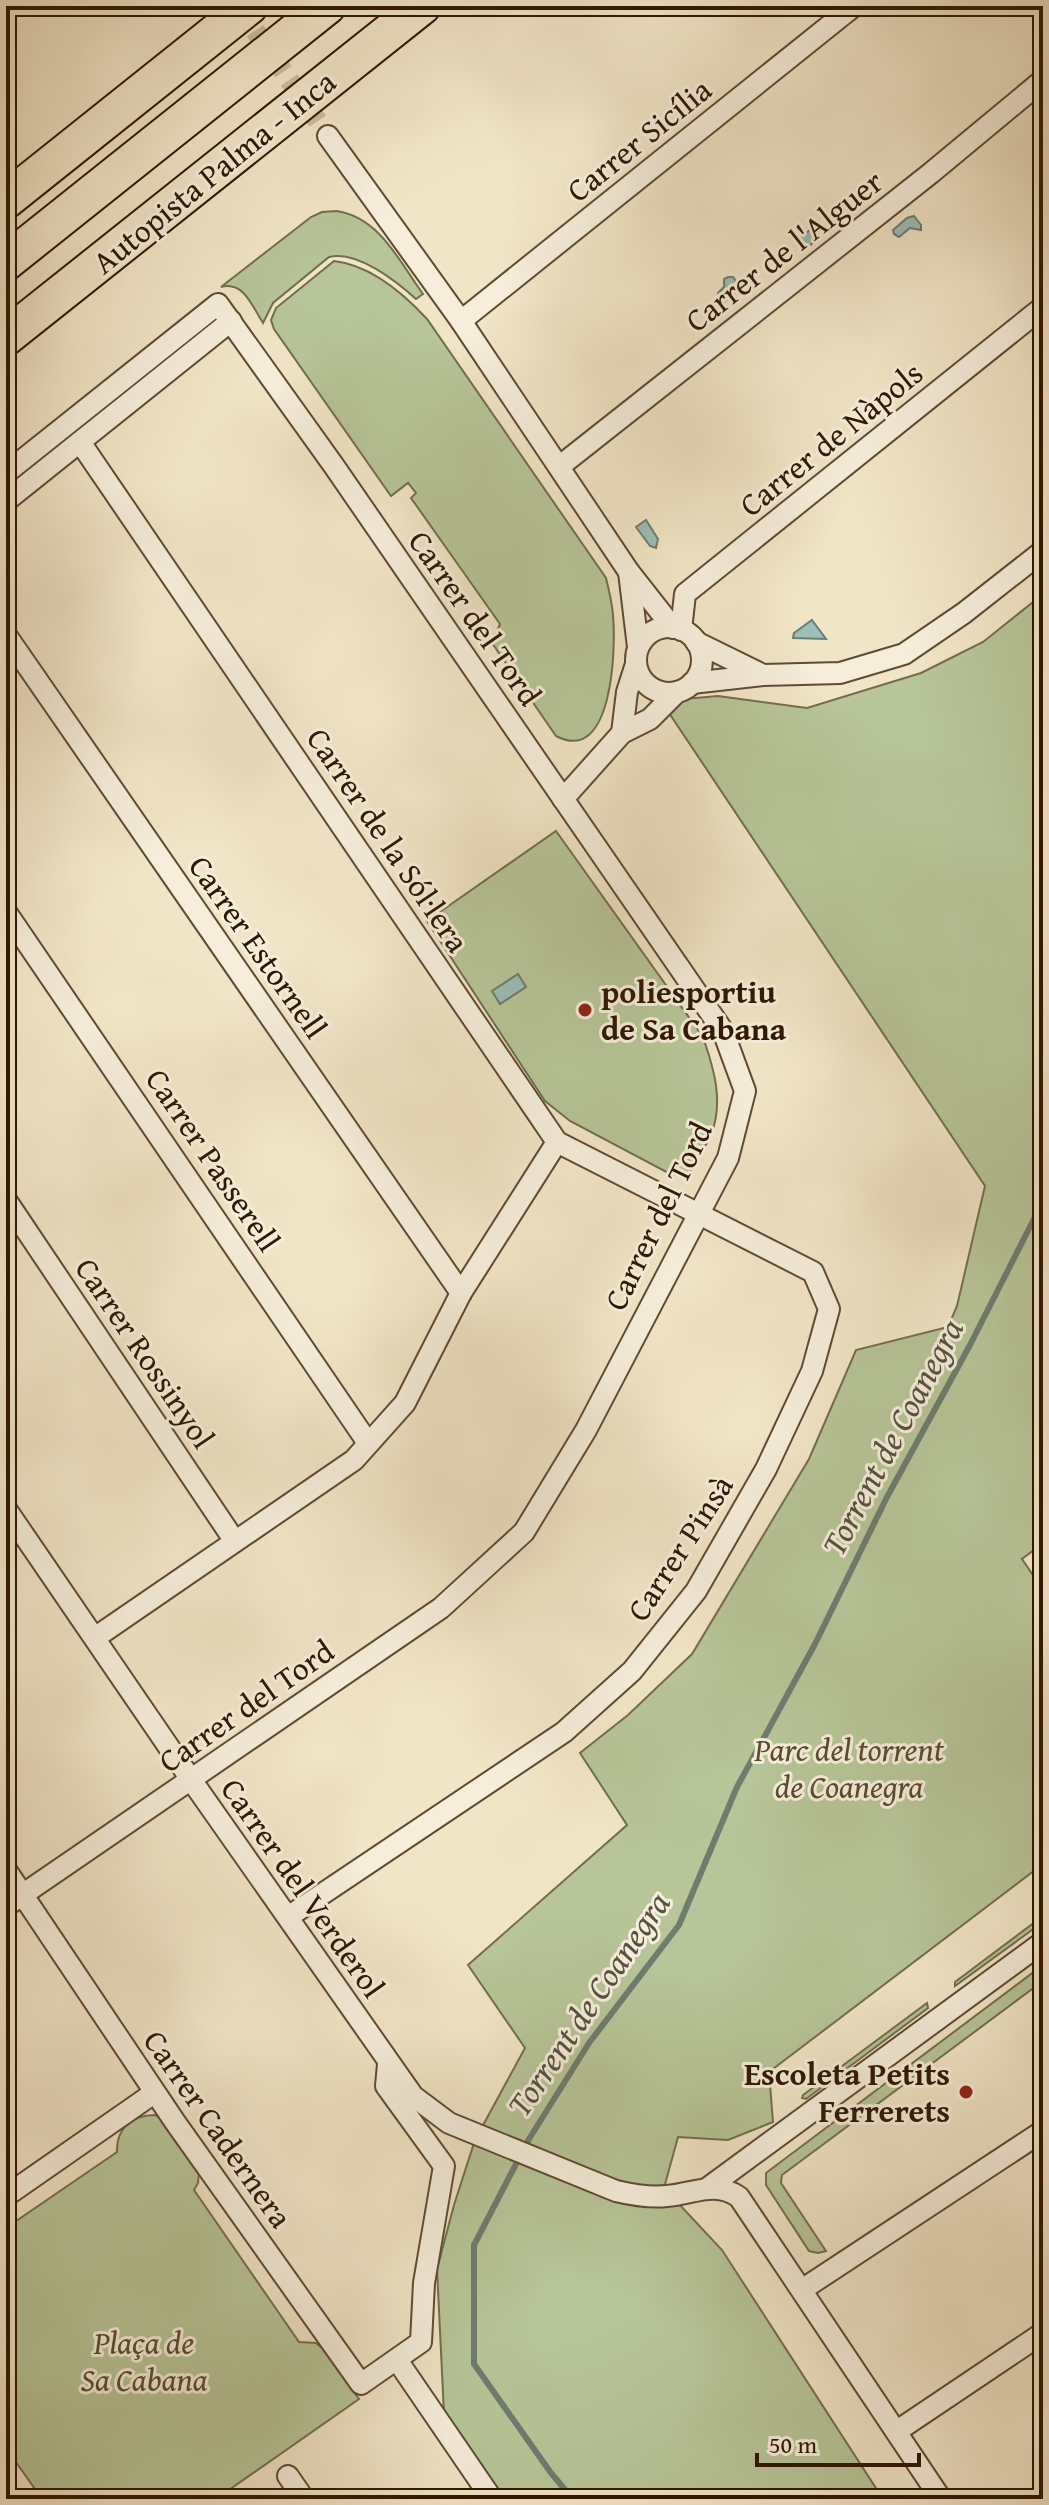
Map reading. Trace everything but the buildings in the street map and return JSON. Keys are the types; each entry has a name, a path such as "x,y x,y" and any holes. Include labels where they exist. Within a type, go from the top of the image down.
{"highway":[{"path":"6,200 249,6"},
{"name":"Autopista Palma - Inca","path":"6,262 327,6"},
{"name":"Autopista Palma - Inca","path":"6,337 422,6"}],"street":[{"name":"Carrer Sicília","path":"461,321 854,6"},
{"name":"Carrer de l'Alguer","path":"560,466 931,173 1043,80"},
{"path":"328,136 461,321 629,572 683,633 701,659 701,668 684,687 650,719 622,733 563,799"},
{"path":"6,473 218,304 231,321 6,501"},
{"name":"Carrer de Nàpols","path":"683,633 685,594 1043,307"},
{"name":"Carrer del Tord","path":"15,1900 441,1608 524,1532 586,1430 728,1158 745,1091 723,1031 231,321"},
{"name":"Carrer de la Sól·lera","path":"80,442 557,1142 697,1214"},
{"path":"629,572 638,673 650,687 668,693 684,687 763,675 840,673 904,654 964,613 1043,551"},
{"path":"622,733 627,692 637,656 648,634 656,630 683,633 763,675"},
{"name":"Carrer Estornell","path":"6,635 461,1293"},
{"name":"Carrer Passerell","path":"6,912 368,1443"},
{"path":"96,1637 354,1460 405,1403 461,1293 557,1142"},
{"name":"Carrer Rossinyol","path":"6,1200 234,1540"},
{"name":"Carrer Pinsà","path":"288,1917 564,1732 632,1671 696,1591 766,1469 812,1371 829,1309 813,1272 697,1214"},
{"name":"Carrer del Verderol","path":"6,1509 413,2096 449,2123 629,2194 664,2196 704,2189"},
{"name":"Carrer Cadernera","path":"6,1870 15,1900 361,2384 397,2360"},
{"path":"704,2189 1043,1942"},
{"path":"388,2064 386,2086 444,2166 424,2283 421,2342 397,2360 492,2499"},
{"path":"6,2196 154,2093"},
{"path":"803,2289 1043,2131"},
{"path":"704,2189 731,2191 746,2204 941,2499"},
{"path":"897,2431 1043,2333"},
{"path":"288,2476 304,2499"}],"green space":[{"path":"337,211 352,215 377,232 423,294 416,299 364,262 340,256 329,257 273,303 263,323 241,291 229,286 221,287 311,217"},
{"path":"334,261 373,274 427,319 606,578 613,615 611,676 600,720 589,734 575,741 556,736 492,643 500,624 411,498 416,493 408,483 391,496 274,329 271,320 276,308"},
{"name":"Parc del torrent de Coanegra","path":"1043,594 1043,1543 1022,1559 1043,1590 1043,1864 769,2072 773,2122 728,2140 678,2137 664,2188 722,2250 883,2499 505,2499 444,2414 437,2269 475,2140 525,2048 468,1965 627,1825 580,1753 628,1715 692,1654 809,1459 856,1350 948,1327 957,1306 985,1186 661,701 718,696 807,708 921,673 983,642"},
{"name":"poliesportiu de Sa Cabana","path":"556,831 703,1037 714,1073 717,1110 711,1135 689,1173 672,1175 570,1121 545,1101 427,921"},
{"path":"1043,1916 1043,1922 955,1986 955,1982"},
{"path":"1043,1965 1043,1981 782,2175 781,2183 826,2251 809,2251 766,2185 766,2173"},
{"path":"927,2003 928,2008 806,2099 802,2098 803,2095"},
{"name":"Plaça de Sa Cabana","path":"155,2115 160,2117 199,2172 194,2190 299,2342 316,2343 322,2348 359,2399 216,2499 42,2499 6,2448 6,2228 117,2152 122,2130 132,2121"}],"water":[{"path":"914,216 921,230 910,228 899,237 894,234 893,230"},
{"path":"813,228 820,237 803,251 792,238 795,236 798,239"},
{"path":"728,277 733,277 741,288 724,302 718,293"},
{"path":"646,520 658,539 656,548 650,546 636,527"},
{"path":"812,620 826,639 793,638 794,633"},
{"path":"518,974 526,987 500,1004 492,991"}],"waterway":[{"name":"Torrent de Coanegra","path":"573,2499 474,2364 474,2245 529,2139 589,2043 679,1925 737,1787 815,1644 887,1497 970,1345 1035,1217 1043,1192"}],"tunnel":[{"path":"238,6 328,136"}],"place":[{"name":"poliesportiu de Sa Cabana","path":"585,1010"},
{"name":"Escoleta Petits Ferrerets","path":"966,2092"}]}
